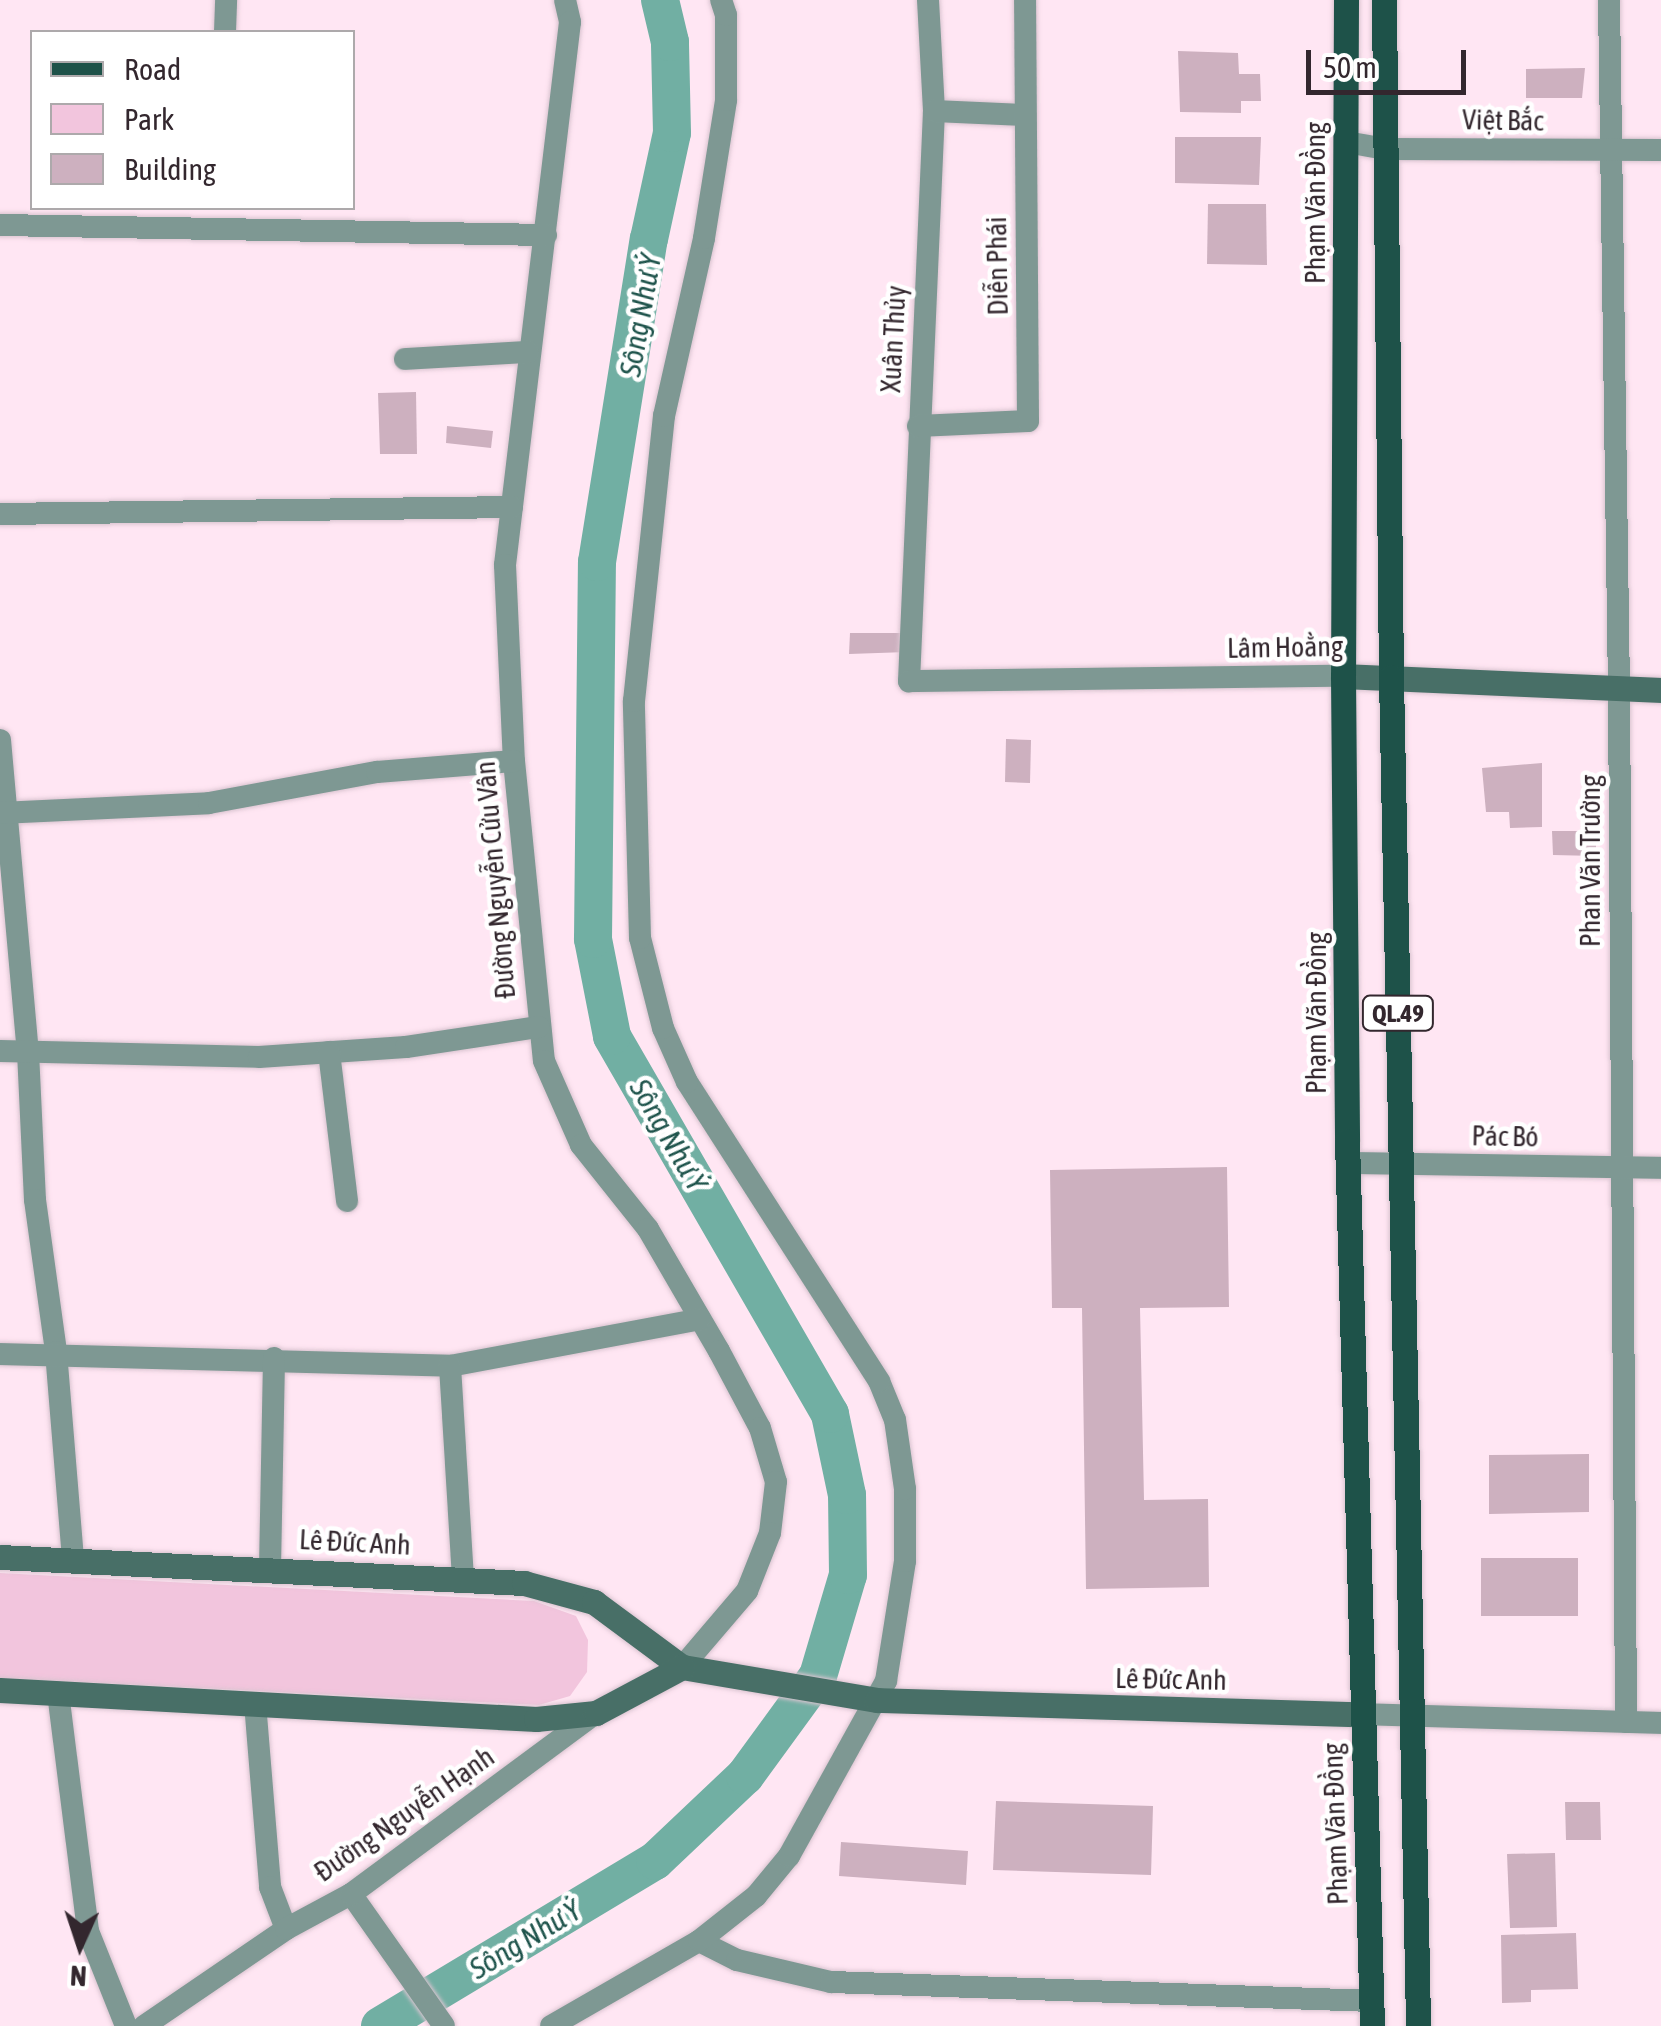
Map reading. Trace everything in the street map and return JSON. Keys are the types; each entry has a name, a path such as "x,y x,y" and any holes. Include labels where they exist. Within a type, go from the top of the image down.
{"main road":[{"name":"Phạm Văn Đồng","path":"1346,0 1343,676 1348,1163 1361,1714 1373,2014"},
{"name":"QL.49","path":"1384,0 1400,1164 1418,2026"}],"street":[{"path":"225,30 226,0"},
{"name":"Đường Nguyễn Cửu Vân","path":"565,0 570,22 505,565 514,761 544,1061 581,1145 648,1229 700,1319 760,1428 776,1482 770,1533 747,1591 682,1668"},
{"path":"552,2026 698,1941 756,1896 789,1856 886,1680 905,1561 905,1490 896,1420 863,1353 687,1082 664,1028 640,938 634,701 664,416 704,238 726,100 726,15 721,0"},
{"name":"Xuân Thủy","path":"909,681 934,111 928,0"},
{"name":"Diễn Phái","path":"918,426 1028,420 1026,0"},
{"name":"Phan Văn Trường","path":"1609,0 1614,151 1626,1722"},
{"path":"934,111 1024,115"},
{"name":"Việt Bắc","path":"1346,142 1386,149 1661,150"},
{"path":"0,225 220,217 546,235"},
{"path":"405,359 528,352"},
{"path":"0,514 512,507"},
{"name":"Lâm Hoằng","path":"909,681 1343,676 1661,690"},
{"path":"0,740 28,1052 35,1200 56,1352 72,1561"},
{"path":"4,813 208,804 378,772 514,761"},
{"path":"0,1052 259,1058 406,1047 540,1028"},
{"path":"330,1052 348,1201"},
{"name":"Pác Bó","path":"1348,1163 1661,1168"},
{"path":"0,1354 56,1352 450,1366 700,1319"},
{"path":"270,1568 274,1358"},
{"path":"450,1366 463,1577"},
{"name":"Lê Đức Anh","path":"0,1557 524,1583 594,1602 682,1668 877,1700 1661,1722"},
{"path":"0,1690 536,1719 596,1712 682,1668"},
{"path":"58,1693 88,1931 126,2026"},
{"path":"255,1703 270,1887 286,1929"},
{"name":"Đường Nguyễn Hạnh","path":"144,2026 286,1929 351,1894 596,1712"},
{"path":"351,1894 444,2026"},
{"path":"698,1941 737,1960 831,1982 1373,2014"}],"green space":[{"path":"0,1573 534,1601 576,1616 588,1640 587,1672 570,1696 539,1705 0,1678"}],"building":[{"path":"1178,51 1238,53 1239,74 1260,74 1261,101 1241,101 1241,113 1180,112"},
{"path":"1585,68 1582,98 1526,98 1526,69"},
{"path":"1175,137 1261,137 1259,185 1175,183"},
{"path":"1208,204 1266,204 1267,265 1207,264"},
{"path":"416,392 417,454 380,454 378,393"},
{"path":"447,426 493,431 491,448 446,443"},
{"path":"850,633 907,633 907,652 849,654"},
{"path":"1006,739 1031,740 1030,783 1005,782"},
{"path":"1542,763 1542,827 1510,828 1509,812 1486,812 1482,768"},
{"path":"1552,831 1596,831 1596,856 1553,855"},
{"path":"1227,1167 1229,1307 1140,1308 1144,1500 1208,1499 1209,1587 1086,1589 1082,1308 1052,1308 1050,1170"},
{"path":"1589,1454 1589,1512 1489,1514 1489,1455"},
{"path":"1481,1558 1578,1558 1578,1616 1481,1616"},
{"path":"996,1801 1153,1806 1151,1875 993,1870"},
{"path":"1565,1802 1600,1802 1601,1840 1566,1840"},
{"path":"841,1842 968,1851 966,1885 839,1876"},
{"path":"1555,1853 1557,1927 1510,1928 1507,1854"},
{"path":"1576,1933 1578,1989 1531,1990 1531,2002 1502,2003 1501,1935"}],"waterway":[{"name":"Sông Như Ý","path":"380,2026 655,1861 745,1776 818,1676 848,1575 847,1495 830,1414 612,1036 593,939 597,562 649,239 672,133 670,42 660,0"}]}
